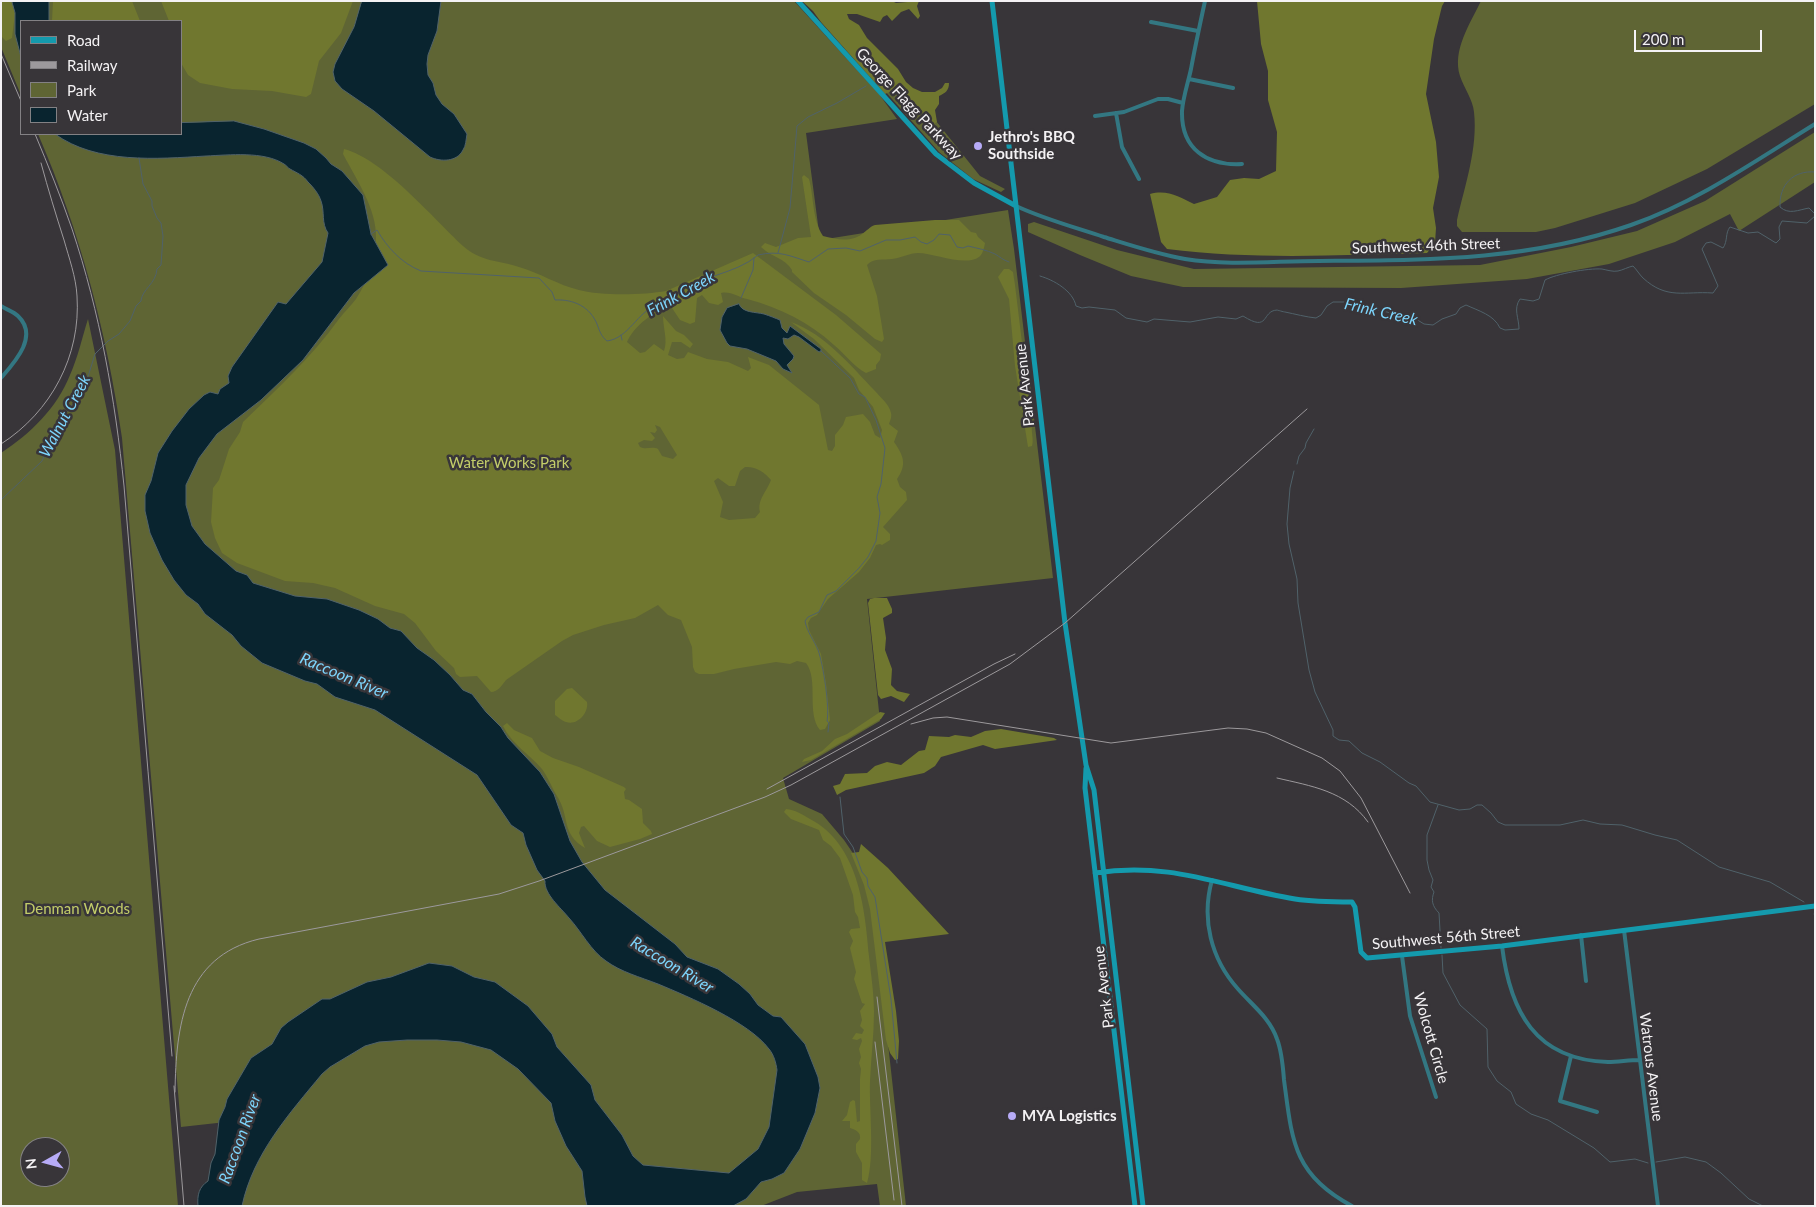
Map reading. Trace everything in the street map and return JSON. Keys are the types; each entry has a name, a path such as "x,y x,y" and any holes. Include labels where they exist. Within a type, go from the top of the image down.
{"main road":[{"name":"George Flagg Parkway","path":"798,1 936,154 974,183 1016,206"},
{"name":"Park Avenue","path":"992,1 1065,623 1086,765 1094,790 1143,1206"},
{"name":"Park Avenue","path":"1086,765 1085,788 1135,1206"},
{"name":"Southwest 56th Street","path":"1095,874 1129,869 1161,870 1296,899 1352,902 1355,907 1361,952 1363,956 1370,958 1502,946 1815,906"}],"street":[{"path":"1204,1 1183,103 1182,119 1184,129 1190,143 1213,162 1228,165 1242,164"},
{"path":"1152,22 1198,31"},
{"path":"1189,79 1233,88"},
{"path":"1096,116 1133,110 1158,99 1168,99 1183,103"},
{"path":"1116,113 1122,147 1140,179"},
{"name":"Southwest 46th Street","path":"1016,206 1058,222 1151,251 1187,259 1237,262 1341,261 1453,258 1504,254 1577,241 1616,230 1657,215 1698,196 1815,124"},
{"path":"1,306 21,318 27,336 24,348 1,378"},
{"path":"1212,880 1207,905 1208,926 1212,946 1221,966 1230,979 1266,1018 1277,1039 1292,1136 1298,1155 1307,1170 1320,1185 1352,1206"},
{"name":"Watrous Avenue","path":"1624,930 1658,1206"},
{"path":"1581,936 1586,981"},
{"path":"1502,946 1507,979 1514,997 1534,1033 1543,1042 1571,1056 1608,1062 1639,1060"},
{"name":"Wolcott Circle","path":"1402,956 1410,1016 1436,1097"},
{"path":"1571,1056 1560,1101 1597,1112"}],"green space":[{"name":"Water Works Park","path":"1,1 794,1 879,94 897,119 806,133 820,240 1008,210 1053,578 867,599 880,721 783,778 789,799 822,814 844,840 861,865 874,917 906,1206 880,1206 877,1184 797,1192 761,1206 228,1206 262,1118 181,1127 122,438 100,321 90,283 67,208 38,135 182,135 182,20 20,20 20,93 1,47"},
{"path":"1,1 12,1 15,13 12,38 6,41 1,36"},
{"path":"53,1 132,1 140,20 52,20"},
{"path":"161,1 353,1 341,33 319,61 311,94 306,97 272,91 232,89 200,83 188,75 182,65 182,20 169,20"},
{"path":"802,1 892,1 896,3 919,1 917,6 920,16 918,19 909,9 901,12 892,21 887,15 880,22 857,14 847,14 849,19 859,25 867,38 898,69 906,82 913,88 922,92 935,92 942,88 945,83 949,83 946,91 939,96 939,104 935,110 937,122 933,125 900,89 885,94 813,11"},
{"path":"805,1 924,106 980,176 1005,189 1001,192 973,179 939,152"},
{"path":"1257,1 1445,1 1434,39 1426,94 1436,142 1439,177 1433,208 1436,228 1435,243 1427,253 1297,256 1232,255 1167,249 1161,242 1150,194 1168,193 1194,204 1217,197 1230,180 1244,178 1259,179 1276,171 1277,132 1268,100 1268,71 1261,44"},
{"path":"1481,1 1815,1 1815,104 1707,169 1635,203 1555,228 1536,232 1462,232 1457,226 1457,220 1470,166 1475,126 1472,103 1460,76 1458,57 1463,37"},
{"path":"1815,132 1815,182 1739,231 1730,214 1675,242 1609,264 1527,279 1401,288 1183,287 1131,276 1028,232 1028,224 1034,222 1117,250 1194,269 1480,265 1571,247 1637,231 1705,201"},
{"path":"344,149 375,164 407,191 463,246 476,255 527,270 579,290 622,294 666,291 753,253 836,315 881,354 876,369 866,373 814,329 794,317 731,293 721,293 723,302 718,305 709,303 702,295 697,298 695,322 690,324 680,320 672,308 659,311 640,324 627,342 640,353 645,352 654,344 664,351 663,316 676,331 684,335 693,344 690,348 681,342 672,342 668,355 677,359 684,358 688,352 707,359 728,362 748,371 751,368 748,357 769,365 819,405 828,450 832,451 835,446 835,435 843,425 846,417 863,414 870,422 875,435 880,438 882,430 873,407 859,390 854,378 814,339 791,322 815,334 837,352 875,391 890,410 891,419 889,424 898,431 894,442 903,460 902,469 897,479 900,487 906,492 907,500 883,527 890,534 890,540 882,545 876,545 870,558 859,572 828,599 817,615 811,618 808,623 809,630 821,654 826,683 830,720 825,729 820,730 816,723 812,678 806,663 797,661 790,664 776,662 714,674 699,674 695,672 693,667 692,647 681,620 668,615 658,605 635,618 573,635 506,680 498,690 491,692 477,676 460,677 456,674 454,668 436,651 415,623 404,614 375,606 335,588 313,583 285,581 237,563 222,553 215,538 211,522 213,488 219,480 229,449 240,432 243,422 317,347 356,299 370,270 376,238 373,216 365,194 343,154","holes":["655,425 660,427 677,455 673,459 662,456 656,448 640,447 638,443 644,440 652,441 655,438 650,432 655,433 657,430","745,467 760,470 771,480 761,500 760,512 755,518 729,520 720,517 723,502 714,481 718,478 729,486 735,486 740,471"]},
{"path":"804,175 809,179 815,215 823,236 853,239 875,225 959,220 971,232 976,233 985,243 982,253 973,260 966,261 918,253 892,259 875,260 869,263 867,265 877,296 884,339 882,342 875,339 846,315 814,293 792,272 786,263 761,247 765,243 776,247 798,238 811,237 802,177"},
{"path":"1004,269 1009,269 1013,272 1015,285 1032,425 1033,443 1032,446 1028,447 1015,366 1009,299 998,277"},
{"name":"Denman Woods","path":"88,319 115,450 178,1206 1,1206 1,453 32,429 50,409 64,387 78,354"},
{"path":"887,598 892,609 892,613 883,618 886,638 885,650 892,669 891,685 897,691 910,694 904,702 891,696 881,699 878,695 868,603 870,599"},
{"path":"572,688 587,702 587,706 581,718 570,723 563,721 555,715 555,701 567,689"},
{"path":"880,712 885,713 881,719 811,760 802,762 804,759 822,751 835,739 847,734"},
{"path":"507,723 514,730 532,738 540,751 624,787 626,789 624,792 625,799 642,809 643,823 652,834 610,847 597,841 584,826 581,827 579,833 585,848 577,843 569,831 561,803 546,775 507,732 503,726"},
{"path":"1001,729 1057,740 995,749 983,745 941,757 935,766 924,773 846,790 837,795 833,786 840,784 845,774 867,773 875,766 887,762 901,765 919,751 925,750 929,736 949,737 955,735 971,737 985,731"},
{"path":"786,809 798,812 810,819 826,830 839,844 849,860 861,898 865,917 874,1005 870,1081 871,1160 867,1183 862,1180 862,1163 856,1152 856,1144 860,1139 860,1135 850,1128 850,1121 842,1121 847,1115 850,1102 853,1100 855,1101 857,1122 860,1121 861,1069 859,1063 861,1057 859,1049 862,1041 861,1038 857,1040 852,1039 856,1033 862,1034 864,1030 860,1026 862,1020 860,1011 865,1004 862,1003 854,979 856,972 850,948 853,941 849,932 851,929 860,928 858,917 855,912 853,895 840,858 831,846 823,840 819,830 791,819 784,812"},
{"path":"861,844 888,868 949,934 885,942 899,1041 898,1059 895,1060 890,1053 886,1040 870,909 864,885 851,853 859,852"}],"water":[{"path":"12,1 49,1 49,20 20,20 20,53 15,34 15,13"},
{"path":"362,1 441,1 437,31 428,55 428,75 433,83 436,95 442,104 454,114 467,134 464,148 457,157 439,160 430,157 374,111 342,89 335,81 333,72 335,64 354,27"},
{"name":"Raccoon River","path":"234,121 264,129 316,149 331,164 342,171 363,195 371,234 388,265 354,293 303,360 261,400 217,434 199,458 186,485 186,505 192,526 205,544 236,571 247,575 253,583 295,596 327,599 359,610 378,619 390,628 401,631 417,648 450,675 463,690 472,694 501,727 508,738 540,772 554,794 570,841 582,862 605,890 675,944 687,957 718,969 739,984 758,1005 773,1016 781,1017 805,1044 818,1077 820,1088 815,1113 800,1149 784,1173 761,1182 746,1199 733,1206 587,1206 582,1171 566,1146 555,1121 551,1103 518,1069 491,1050 461,1042 407,1040 379,1042 365,1046 330,1067 322,1074 285,1120 263,1152 247,1187 242,1206 198,1206 199,1192 208,1181 211,1163 215,1154 219,1120 227,1099 251,1058 272,1044 281,1028 288,1022 322,999 330,999 367,982 391,977 429,963 452,966 474,977 495,982 528,1006 552,1034 557,1047 591,1085 595,1100 622,1135 633,1156 643,1165 729,1173 758,1149 769,1127 777,1070 771,1051 748,1029 718,1011 618,968 601,957 550,896 545,886 545,881 537,870 526,845 523,833 511,825 477,775 375,710 335,697 317,684 262,663 241,646 232,635 205,614 198,604 186,595 174,580 162,560 150,533 145,511 145,495 151,481 158,453 189,409 204,395 210,392 218,394 220,389 229,383 228,376 232,367 278,302 286,304 322,262 328,233 320,198 314,188 300,174 276,160 257,155 148,158 108,155 89,151 71,144 57,135 182,135 182,123"},
{"path":"739,304 746,311 764,314 780,320 782,328 787,333 790,326 821,349 821,351 819,352 794,335 788,339 783,338 784,344 794,356 787,365 792,373 783,369 776,361 747,349 730,346 720,330 722,317 727,308"}],"waterway":[{"path":"876,76 881,72"},
{"path":"778,253 790,208 797,126 808,117 866,86"},
{"name":"Walnut Creek","path":"1,500 42,461 60,421 76,400 87,380 95,354 108,341 119,334 130,321 136,306 141,301 154,279 157,269 161,265 163,236 161,223 157,218 152,201 143,184 139,158"},
{"name":"Frink Creek","path":"1815,172 1794,176 1785,186 1780,199 1780,207 1787,211 1809,208 1815,214"},
{"name":"Frink Creek","path":"1040,276 1051,280 1067,291 1076,306 1115,310 1126,318 1147,322 1154,319 1190,322 1218,317 1236,319 1243,316 1252,321 1261,322 1272,311 1277,310 1316,318 1333,302 1346,302 1403,314 1424,324 1433,325 1442,319 1456,314 1460,308 1466,305 1490,317 1500,328 1505,330 1519,329 1517,306 1520,299 1533,301 1539,299 1545,280 1550,278 1581,270 1602,269 1620,271 1633,266 1652,285 1668,292 1713,293 1718,286 1702,249 1706,243 1711,242 1723,248 1730,227 1748,233 1758,232 1776,243 1780,239 1779,227 1782,221 1807,223 1815,216"},
{"name":"Frink Creek","path":"371,234 377,230 395,254 407,264 421,271 539,278 552,292 555,300 569,301 586,309 594,318 601,334 607,341 621,335 650,308 669,304 685,288 739,267 758,255 778,253 809,262 828,249 846,248 860,251 886,240 915,237 927,244 939,234 950,235 957,247 963,248 968,246 985,250 1009,262"},
{"path":"741,298 753,270 754,258"},
{"name":"Frink Creek","path":"621,335 622,340"},
{"path":"821,351 850,378 859,394 865,397 876,420 885,448 881,484 877,497 880,513 876,541 868,557 859,568 836,591 827,595 819,612 808,617 805,621 818,650 822,665 827,696 828,732"},
{"path":"1297,464 1299,456 1314,429"},
{"path":"1294,471 1290,488 1287,524 1289,544 1297,579 1298,603 1309,670 1315,692 1333,730 1333,736 1339,740 1349,741 1362,753 1380,762 1416,786 1430,802 1459,810 1482,805 1498,822 1505,825 1560,825 1583,820 1600,824 1622,825 1677,840 1719,867 1770,882 1804,902"},
{"path":"840,797 844,834 853,847 862,872 867,878 868,886 875,897 891,999 897,1063"},
{"path":"1438,805 1427,835 1427,860 1433,880 1431,887 1434,892 1433,903 1439,913 1441,948"},
{"path":"1442,955 1443,973 1460,1005 1487,1029 1488,1067 1497,1081 1511,1092 1516,1104 1531,1114 1548,1120 1594,1148 1610,1162 1635,1159 1648,1163"},
{"path":"1656,1162 1685,1157 1706,1162 1749,1199 1763,1206"}],"railway":[{"path":"1,54 20,99"},
{"path":"35,135 72,229 91,292 105,356 116,421 124,486 172,1056"},
{"path":"1,444 35,416 48,399 68,361 74,340 77,318 77,296 74,275 41,163"},
{"path":"175,1092 178,1043 182,1019 189,997 200,978 214,961 234,948 259,939 499,894 765,797 791,785 1010,664 1065,623 1307,409"},
{"path":"767,789 1015,654"},
{"path":"911,724 933,718 947,717 1111,743 1228,728 1266,733 1322,758 1340,771 1361,798 1410,893"},
{"path":"1277,778 1327,791 1349,803 1368,822"},
{"path":"877,997 902,1206"},
{"path":"875,1042 894,1200"},
{"path":"174,1086 184,1206"}],"place":[{"name":"Jethro's BBQ Southside","path":"978,146"},
{"name":"MYA Logistics","path":"1012,1116"}]}
